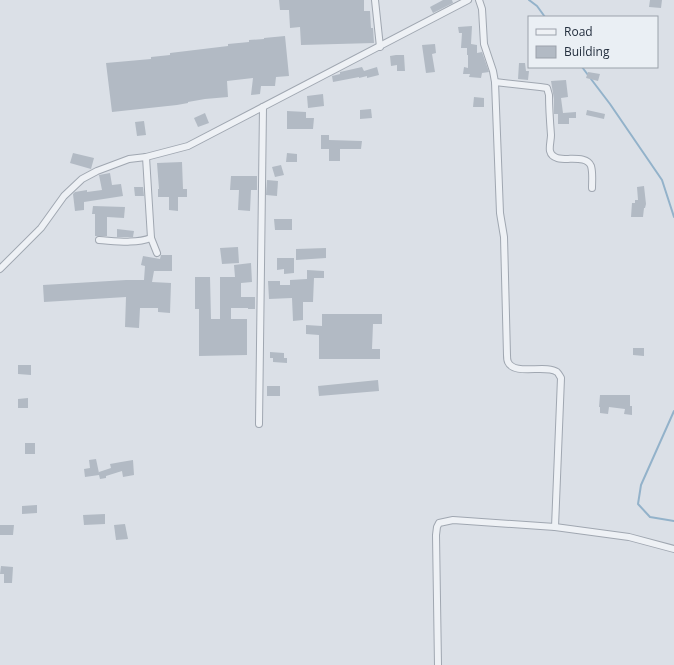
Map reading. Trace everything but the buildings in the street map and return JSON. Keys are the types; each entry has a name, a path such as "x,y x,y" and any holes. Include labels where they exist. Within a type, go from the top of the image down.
{"street":[{"path":"375,0 380,47"},
{"path":"0,269 41,228 64,196 82,179 129,159 146,157 188,146 468,0"},
{"path":"479,0 482,9 485,50 493,71 495,82 500,213 504,237 508,362 512,367 552,370 558,373 560,378 561,386 555,528"},
{"path":"495,82 547,88 549,95 551,137 550,151 556,158 587,161 592,170 592,188"},
{"path":"259,424 263,107"},
{"path":"146,157 151,238 157,253"},
{"path":"98,240 143,241 151,238"},
{"path":"438,665 436,535 439,522 453,520 555,528 629,537 674,549"}],"waterway":[{"path":"529,0 537,6 544,16"},
{"path":"583,68 588,75"},
{"path":"591,79 662,180 674,217"},
{"path":"674,411 641,485 638,504 650,517 674,521"}]}
